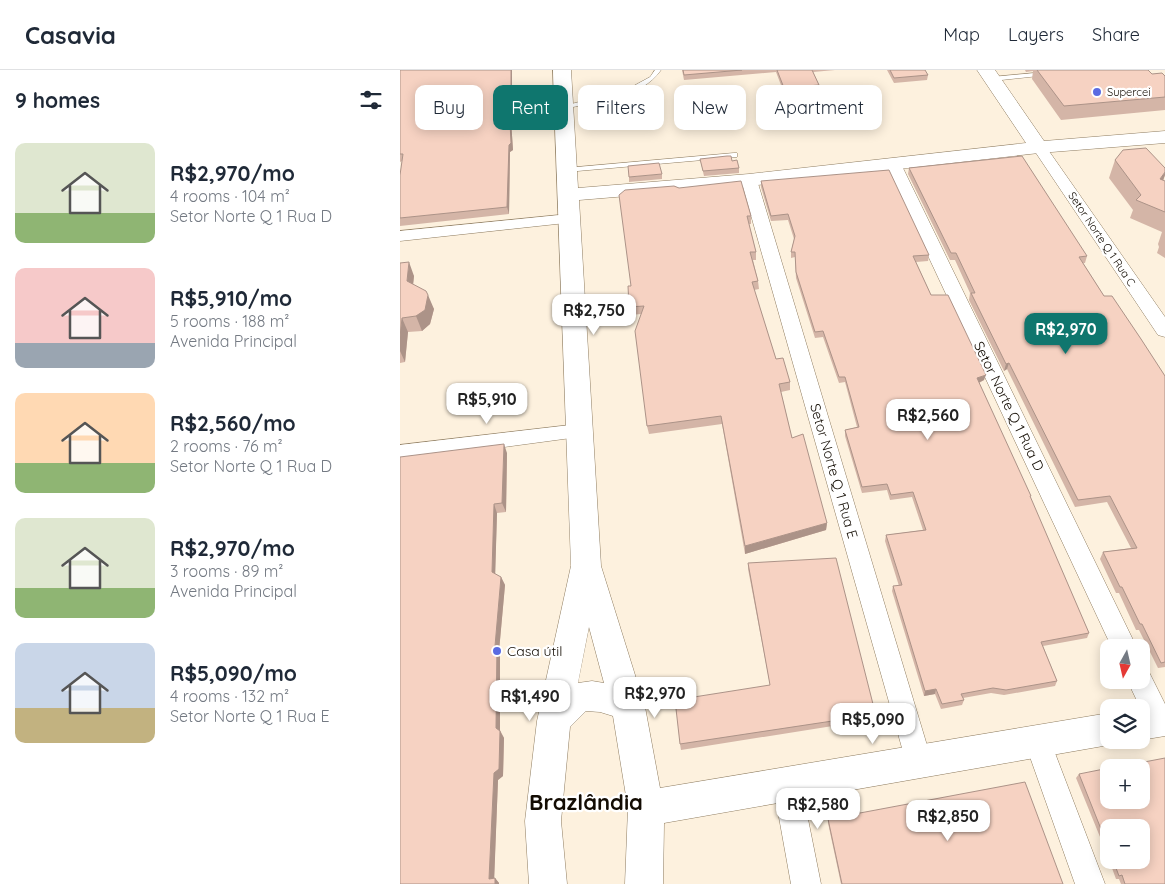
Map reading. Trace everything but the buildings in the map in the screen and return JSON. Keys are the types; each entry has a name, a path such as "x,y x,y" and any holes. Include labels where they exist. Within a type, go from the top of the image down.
{"street":[{"path":"562,70 563,85"},
{"path":"989,74 1039,147"},
{"path":"565,130 586,566 628,706 646,808 644,884"},
{"path":"568,195 749,180 1039,147 1165,137"},
{"name":"Setor Norte Q 1 Rua C","path":"1039,147 1165,332"},
{"name":"Setor Norte Q 1 Rua D","path":"893,164 1121,639"},
{"name":"Setor Norte Q 1 Rua E","path":"749,180 919,762"},
{"path":"400,236 569,220"},
{"path":"400,453 579,431"},
{"path":"548,884 543,821 554,721 586,566"},
{"path":"1143,689 1155,722"},
{"path":"554,721 572,702 588,696 602,696 628,706"},
{"path":"646,808 1100,730"},
{"path":"1037,740 1090,884"},
{"path":"787,784 806,884"}],"lane":[{"path":"568,106 616,95 647,83 654,78 658,70"},
{"path":"989,74 1052,74"},
{"path":"566,170 734,155"}],"place":[{"name":"Supercei","path":"1097,92"},
{"name":"Casa útil","path":"497,651"}],"district":[{"name":"Brazlândia","path":"586,802"}]}
